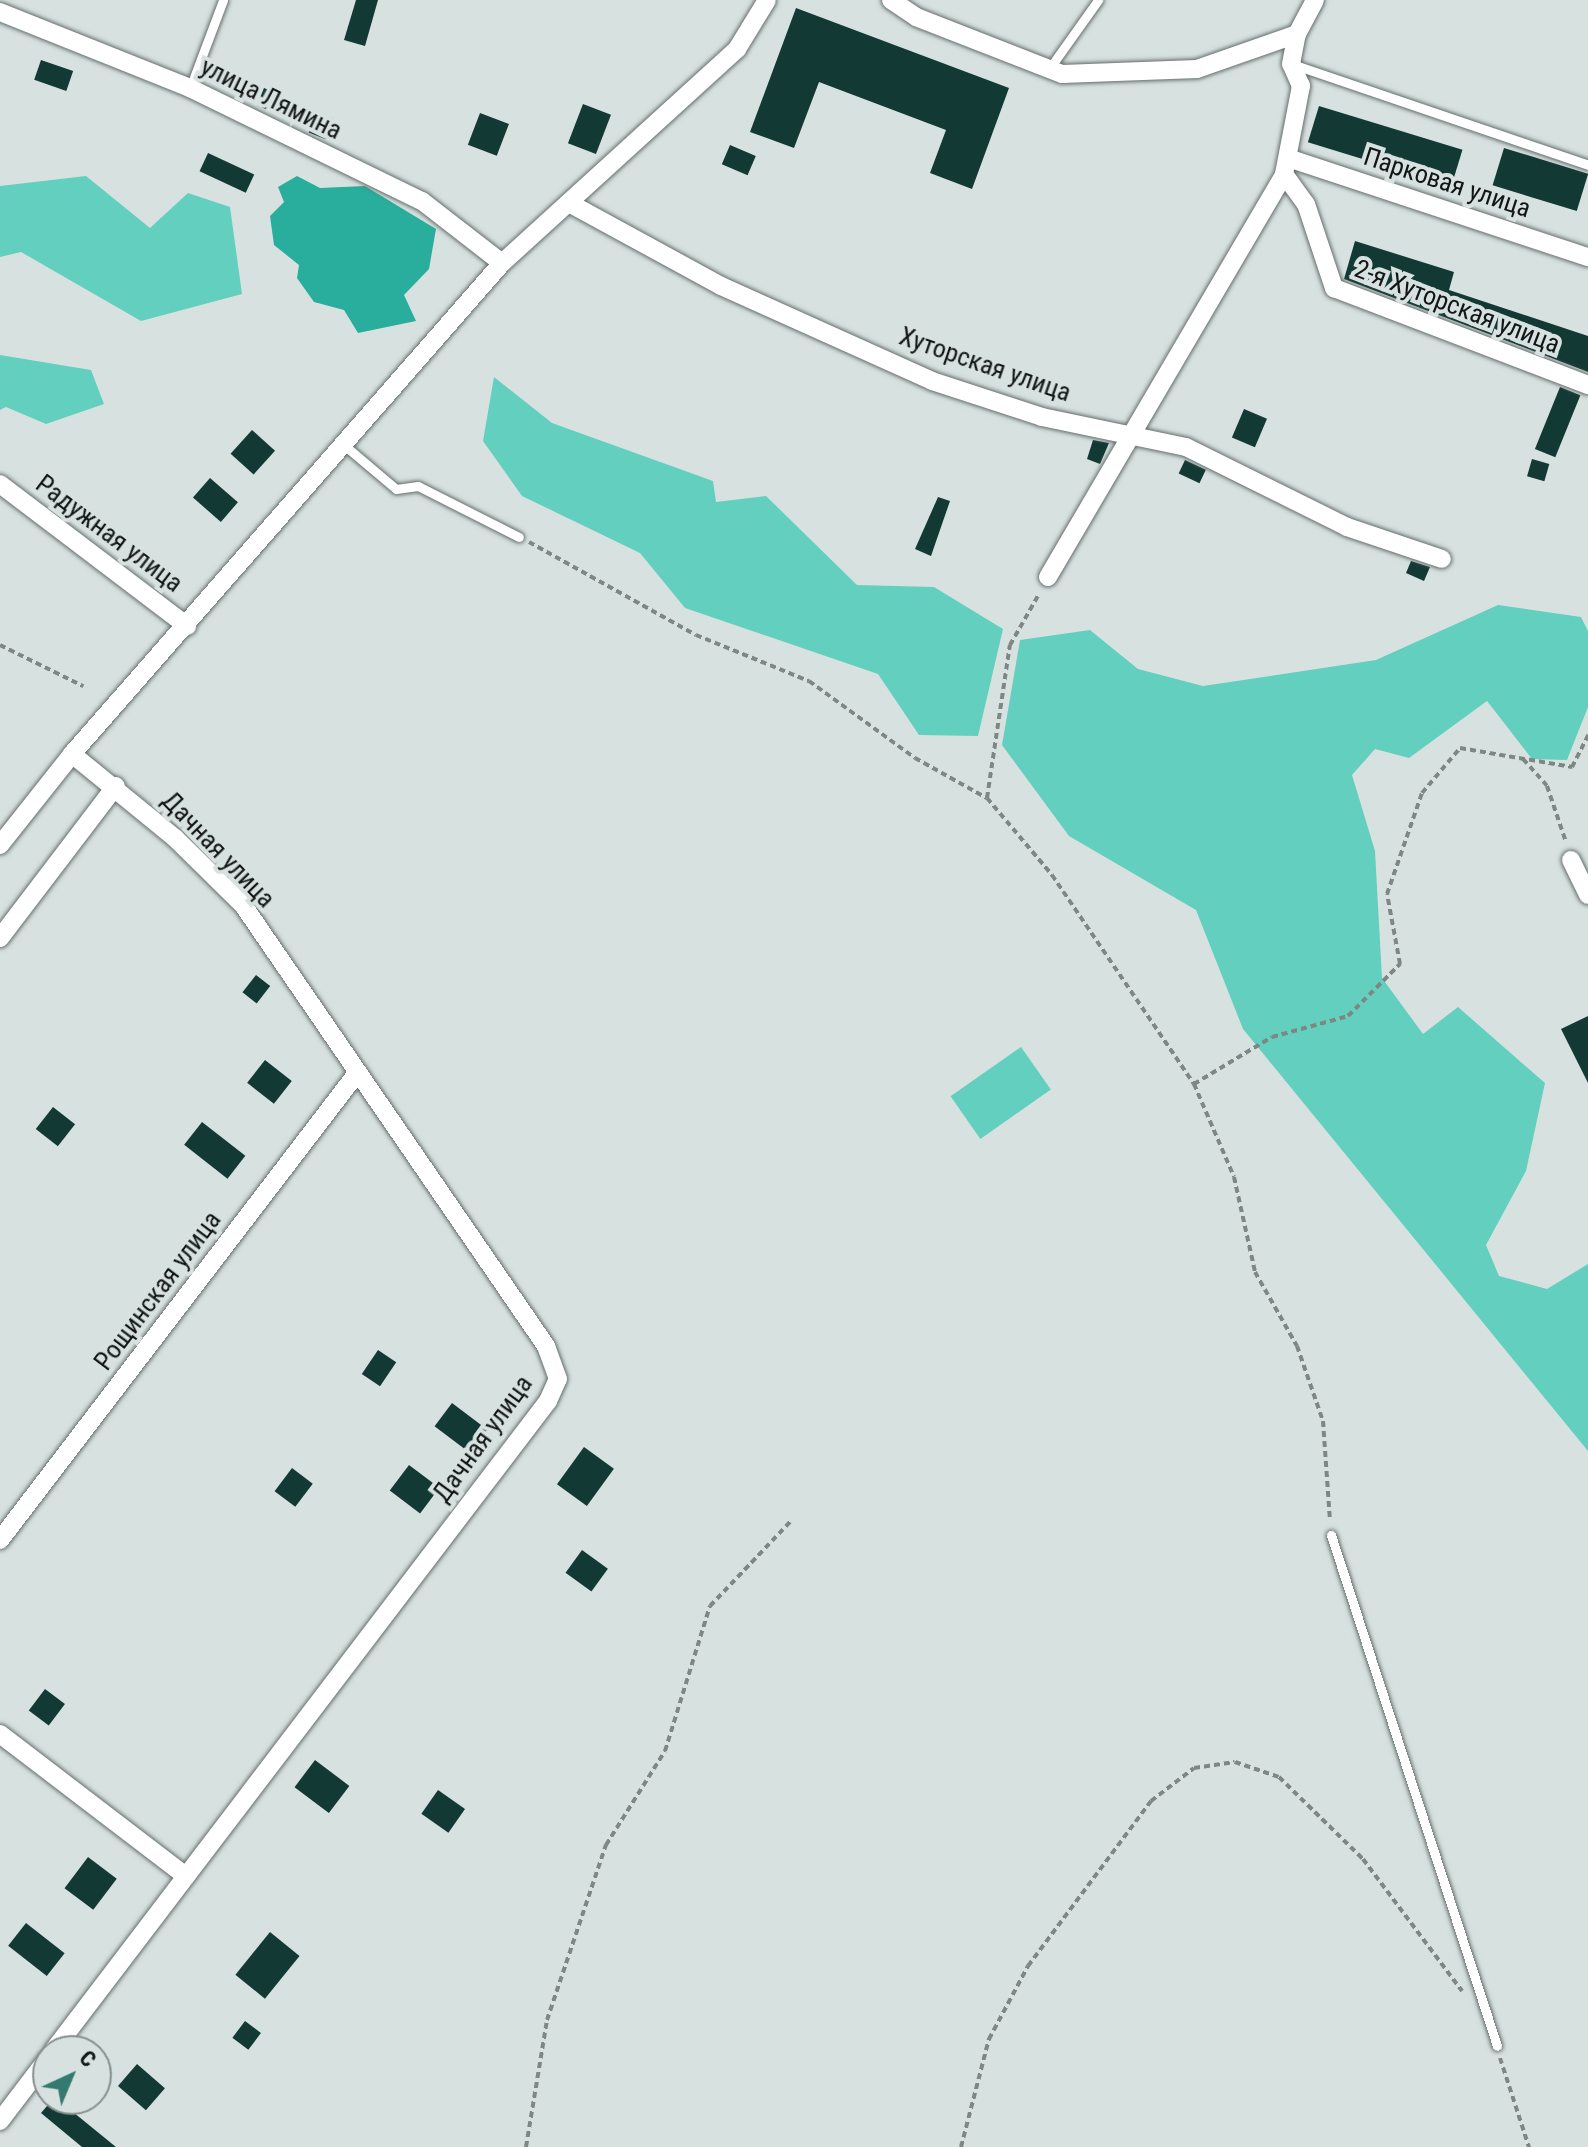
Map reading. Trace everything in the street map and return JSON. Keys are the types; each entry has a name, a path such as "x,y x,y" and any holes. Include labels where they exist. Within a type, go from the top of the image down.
{"street":[{"path":"0,845 72,754 502,263 737,49 767,0"},
{"path":"891,0 916,17 1046,72 1197,69 1297,34"},
{"path":"1048,577 1287,166 1301,86 1291,64 1297,34 1315,0"},
{"name":"улица Лямина","path":"0,12 190,88 422,201 502,263"},
{"name":"Парковая улица","path":"1287,166 1588,257"},
{"name":"2-я Хуторская улица","path":"1287,166 1306,204 1334,288 1588,385"},
{"name":"Хуторская улица","path":"569,203 721,286 932,381 1042,417 1186,447 1347,527 1442,559"},
{"name":"Радужная улица","path":"0,484 187,626"},
{"name":"Дачная улица","path":"65,2035 538,1413 558,1379 546,1346 243,905 116,786 72,754"},
{"path":"0,938 116,786"},
{"path":"1571,860 1588,895"},
{"name":"Рощинская улица","path":"0,1540 357,1073"},
{"path":"0,1734 186,1876"},
{"path":"0,2121 32,2079"}],"lane":[{"path":"190,88 223,0"},
{"path":"1046,72 1098,0"},
{"path":"1291,64 1588,165"},
{"path":"344,445 396,489 418,486 519,537"},
{"path":"1331,1535 1497,2046"}],"path":[{"path":"519,537 696,635 809,681 915,758 987,798 1052,875 1194,1084 1234,1177 1255,1272 1297,1346 1323,1421 1331,1535"},
{"path":"987,798 1010,645 1048,577"},
{"path":"0,645 83,686"},
{"path":"1194,1084 1272,1037 1348,1016 1400,964 1387,894 1422,793 1460,748 1572,767 1588,735"},
{"path":"1523,759 1547,786 1571,860"},
{"path":"526,2147 547,2020 606,1845 665,1751 710,1606 790,1522"},
{"path":"961,2147 989,2039 1028,1966 1151,1801 1194,1768 1235,1762 1279,1777 1363,1859 1464,1995"},
{"path":"1497,2046 1529,2147"}],"shaded area":[{"path":"86,176 150,228 188,193 230,207 242,294 141,321 21,252 0,257 0,186"},
{"path":"297,176 320,188 365,186 436,229 429,269 404,295 416,321 358,333 344,310 314,302 297,278 299,265 274,245 270,216 284,202 278,187"},
{"path":"0,355 91,370 104,404 46,424 6,407 0,410"},
{"path":"494,377 552,423 713,481 716,502 766,496 857,585 934,587 1003,629 978,736 919,735 878,674 685,608 640,553 522,496 483,441"},
{"path":"1498,605 1581,617 1588,631 1588,707 1567,760 1532,759 1487,701 1409,758 1375,749 1352,775 1375,851 1382,978 1423,1034 1458,1007 1545,1083 1526,1171 1486,1245 1499,1276 1547,1289 1588,1264 1588,1451 1243,1029 1196,910 1069,836 1002,745 1020,640 1090,630 1138,669 1203,686 1376,660"},
{"path":"1021,1047 1051,1090 980,1139 951,1096"}],"building":[{"path":"356,0 378,0 365,46 344,40"},
{"path":"796,8 1009,88 972,189 930,173 946,130 819,82 794,148 750,132"},
{"path":"41,60 73,71 66,91 34,80"},
{"path":"264,88 279,94 272,112 257,106"},
{"path":"583,104 611,115 596,154 568,143"},
{"path":"1319,106 1462,150 1451,186 1308,142"},
{"path":"317,112 334,119 325,139 309,132"},
{"path":"480,113 509,124 497,156 468,145"},
{"path":"730,145 756,156 748,175 722,164"},
{"path":"1504,148 1588,174 1577,211 1493,185"},
{"path":"208,153 254,175 246,193 200,171"},
{"path":"1355,241 1454,272 1449,290 1588,336 1588,372 1344,279"},
{"path":"1560,387 1580,395 1555,457 1535,449"},
{"path":"1244,409 1267,419 1255,447 1232,438"},
{"path":"252,430 275,451 254,475 231,454"},
{"path":"1093,440 1109,443 1100,464 1087,459"},
{"path":"1532,459 1549,464 1544,481 1527,476"},
{"path":"1185,460 1206,470 1200,483 1179,474"},
{"path":"210,478 238,502 221,522 193,498"},
{"path":"938,497 950,501 931,556 915,549"},
{"path":"1411,561 1430,567 1424,581 1406,573"},
{"path":"256,975 270,986 257,1003 242,992"},
{"path":"1588,1016 1588,1083 1561,1029"},
{"path":"265,1060 292,1081 274,1104 247,1083"},
{"path":"53,1107 75,1124 58,1146 36,1129"},
{"path":"202,1122 245,1156 227,1179 184,1145"},
{"path":"378,1350 396,1362 380,1386 362,1374"},
{"path":"452,1403 487,1429 470,1453 435,1426"},
{"path":"584,1447 614,1469 587,1506 557,1484"},
{"path":"409,1465 439,1488 420,1513 390,1491"},
{"path":"292,1468 313,1484 295,1507 275,1491"},
{"path":"582,1550 608,1569 591,1591 566,1573"},
{"path":"45,1689 65,1704 49,1726 29,1711"},
{"path":"315,1760 349,1786 329,1813 295,1787"},
{"path":"438,1790 465,1809 448,1833 421,1814"},
{"path":"88,1857 117,1879 93,1910 65,1888"},
{"path":"26,1923 65,1953 47,1976 8,1946"},
{"path":"270,1932 300,1956 265,1999 235,1975"},
{"path":"245,2021 261,2033 248,2050 232,2038"},
{"path":"137,2064 165,2088 146,2110 118,2086"},
{"path":"43,2115 77,2115 116,2147 82,2147"}]}
